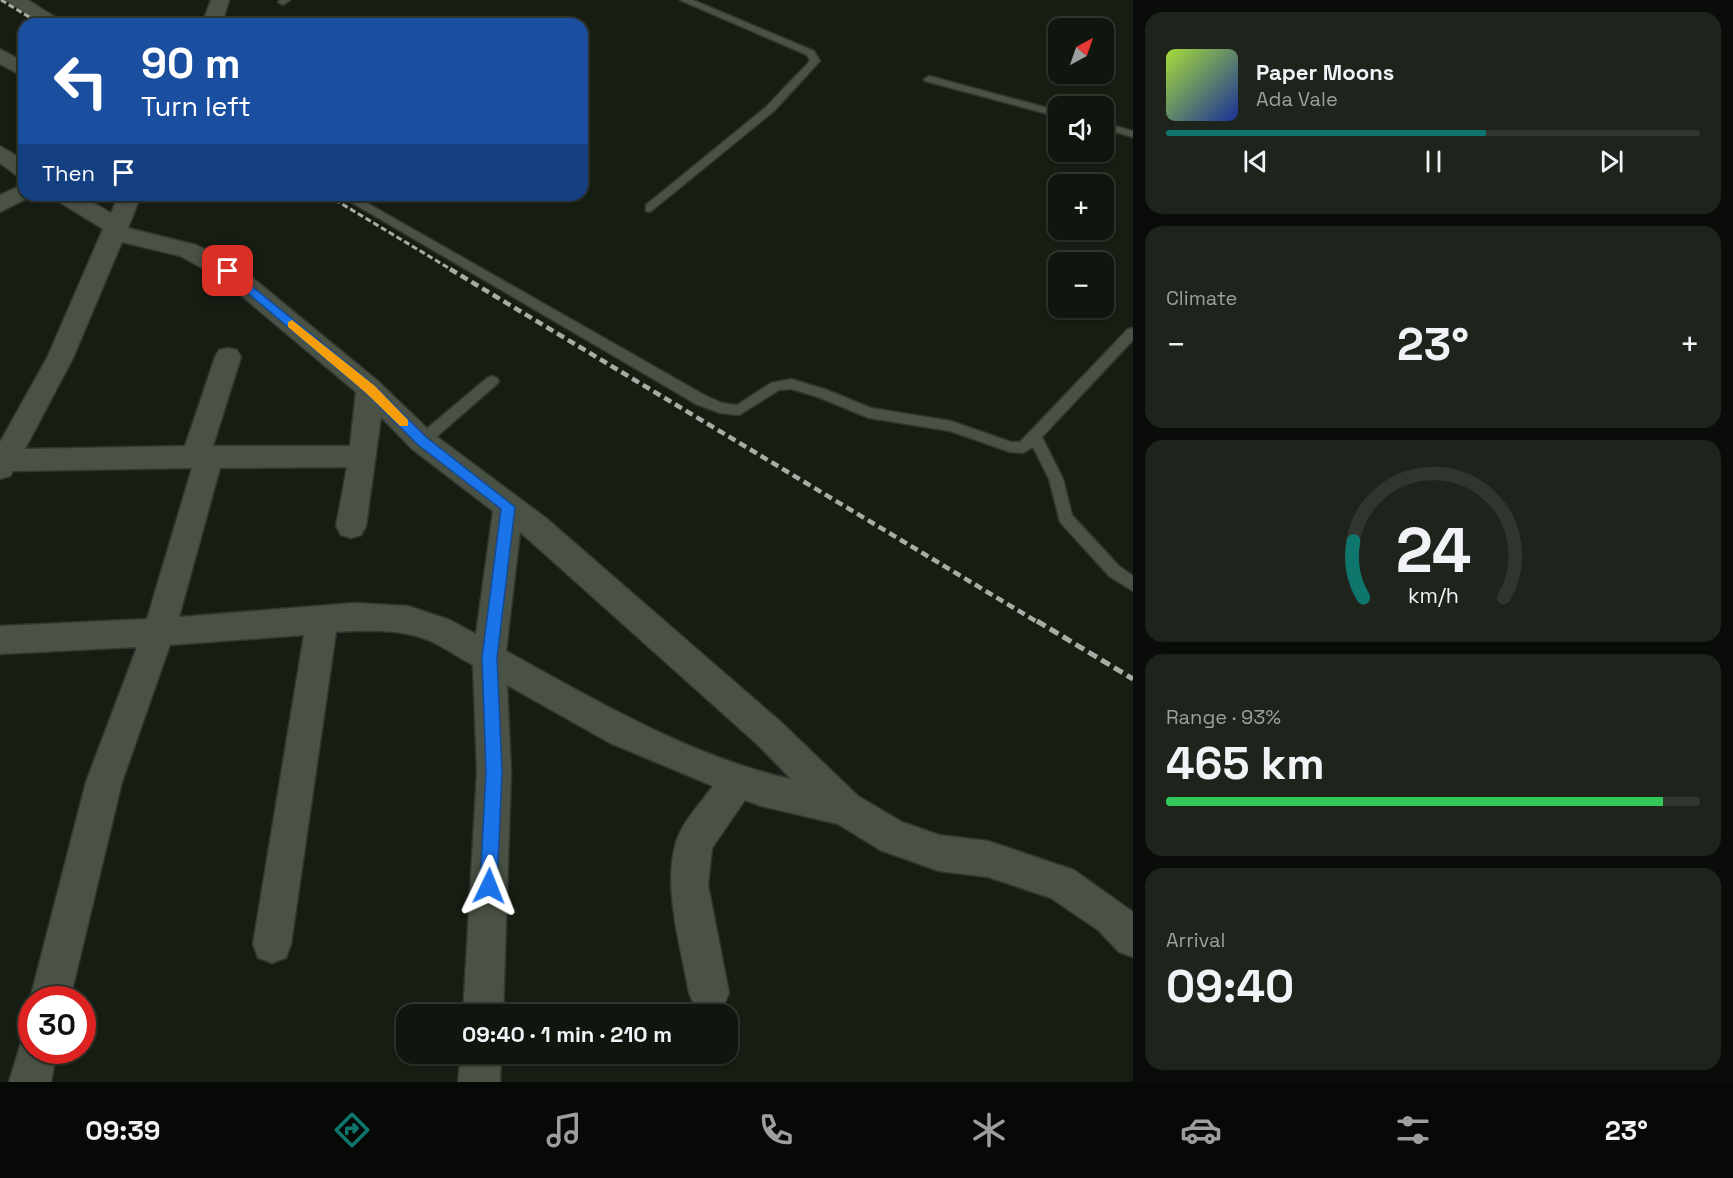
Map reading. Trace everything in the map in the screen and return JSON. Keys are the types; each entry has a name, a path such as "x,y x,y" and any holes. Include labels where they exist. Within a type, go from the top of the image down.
{"street":[{"path":"15,0 46,18"},
{"path":"214,18 219,1"},
{"path":"0,55 18,66"},
{"path":"0,153 18,166"},
{"path":"0,205 18,194"},
{"path":"73,201 115,229 188,250 228,271 370,389 422,441 535,527 770,734 845,808 893,837 939,853 988,859 1061,883 1111,917 1133,938"},
{"path":"127,201 60,358 3,456 333,455 363,458"},
{"path":"53,986 104,782 159,632 228,357"},
{"path":"351,526 363,458 370,389"},
{"path":"483,1004 494,772 489,658 508,507"},
{"path":"0,639 159,632 355,616 408,620 439,630 622,732 762,789 845,808"},
{"path":"272,944 322,619"},
{"path":"709,993 689,885 694,842 738,780"},
{"path":"30,1082 34,1064"},
{"path":"479,1082 480,1064"}],"lane":[{"path":"650,208 770,109 815,61 810,53 685,0"},
{"path":"929,79 1048,111"},
{"path":"1114,129 1133,134"},
{"path":"355,201 701,400 720,408 739,410 776,387 791,384 822,393 869,413 951,426 1010,447 1023,448 1035,438 1133,332"},
{"path":"422,441 492,381"},
{"path":"1035,438 1056,479 1065,519 1114,571 1133,584"}],"railway":[{"path":"1,0 31,18"},
{"path":"337,201 452,270"},
{"path":"450,269 1039,623"},
{"path":"1037,621 1133,679"}],"slow traffic":[{"path":"292,325 370,389 404,423"}],"route":[{"path":"228,271 370,389 422,441 508,507 489,658 494,772 489,886"}]}
